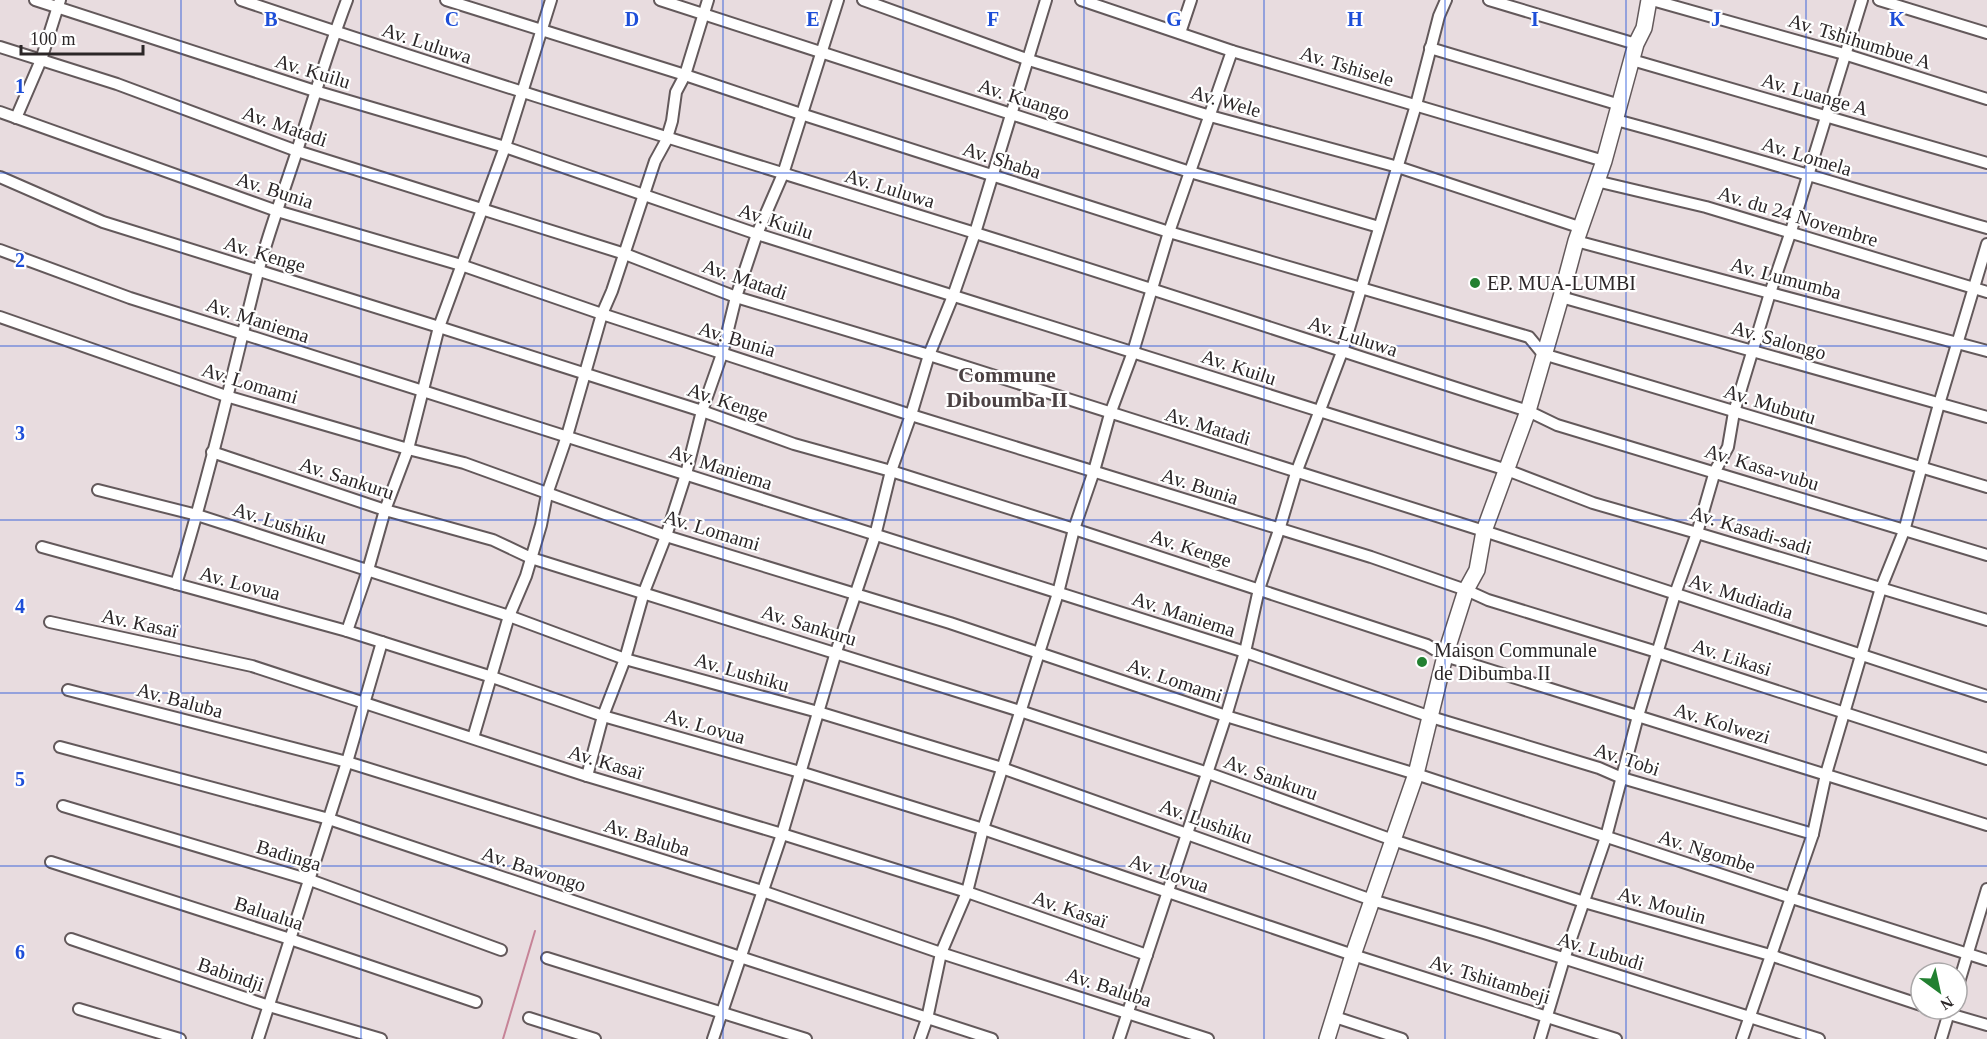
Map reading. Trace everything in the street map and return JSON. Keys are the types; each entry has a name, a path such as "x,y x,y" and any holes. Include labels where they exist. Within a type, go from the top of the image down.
{"highway":[{"path":"1327,1039 1416,774 1446,656 1466,590 1477,570 1484,531 1528,411 1543,354 1579,234 1604,161 1636,44 1644,28 1651,0"}],"street":[{"name":"Av. Kuilu","path":"35,0 59,4 315,91 505,147 757,234 1507,470"},
{"name":"Av. Luluwa","path":"241,0 522,93 975,233 1528,411"},
{"path":"176,584 197,515 259,271 315,91 347,0"},
{"name":"Av. Shaba","path":"446,0 686,75 1169,232 1529,337 1543,354"},
{"path":"346,631 368,570 385,510 408,449 439,327 505,147 551,0"},
{"name":"Av. Kuango","path":"660,0 1190,171 1379,227"},
{"path":"473,738 509,616 526,576 541,525 547,494 567,436 602,314 625,254 655,161 667,136 674,112 676,92 686,75 708,0"},
{"path":"587,776 603,716 625,658 644,592 666,536 686,474 702,411 722,354 736,297 757,234 783,174 838,0"},
{"name":"Av. Wele","path":"863,0 1029,60 1210,116 1398,167 1579,234"},
{"path":"713,1039 782,834 836,652 875,536 891,471 929,355 975,233 1046,0"},
{"name":"Av. Tshisele","path":"1082,0 1232,51 1604,161"},
{"path":"1179,33 1191,0"},
{"path":"1119,1039 1226,716 1245,652 1259,589 1280,530 1296,472 1342,352 1446,0"},
{"path":"1489,0 1636,44"},
{"name":"Av. Tshihumbue A","path":"1651,0 1844,54 1987,99"},
{"path":"1540,1039 1564,959 1606,837 1638,716 1675,594 1715,471 1728,447 1734,412 1862,0"},
{"path":"1879,0 1987,33"},
{"path":"16,118 41,60 59,4"},
{"name":"Av. Matadi","path":"0,47 117,84 297,151 625,254 736,297 929,355 1484,531"},
{"path":"1430,48 1620,105"},
{"path":"920,1039 927,1018 941,953 967,892 983,829 1040,653 1074,528 1094,471 1110,414 1133,352 1169,232 1232,51"},
{"name":"Av. Luange A","path":"1632,60 1987,163"},
{"name":"Av. Bunia","path":"0,112 277,212 461,265 910,415 1371,557 1466,590"},
{"name":"Av. Lomela","path":"1616,120 1709,145 1987,228"},
{"name":"Av. Kenge","path":"0,177 103,222 702,411 794,444 891,471 1074,528 1427,645 1446,656"},
{"name":"Av. du 24 Novembre","path":"1596,182 1706,207 1987,292"},
{"name":"Av. Lumumba","path":"1579,234 1770,292 1987,351"},
{"path":"1742,1039 1813,834 1826,774 1846,712 1861,654 1881,588 1904,531 1987,244"},
{"name":"Av. Maniema","path":"0,250 130,298 1245,652 1431,717"},
{"name":"Av. Salongo","path":"1561,297 1987,417"},
{"name":"Av. Lomami","path":"0,317 226,396 464,463 666,536 1040,653 1226,716 1416,774"},
{"name":"Av. Mubutu","path":"1543,354 1987,487"},
{"name":"Av. Kasa-vubu","path":"1528,411 1557,425 1987,555"},
{"name":"Av. Sankuru","path":"212,452 385,510 493,540 531,558 1020,711 1208,773 1393,840"},
{"name":"Av. Kasadi-sadi","path":"1507,470 1593,503 1697,532 1987,620"},
{"name":"Av. Lushiku","path":"98,490 197,515 509,616 625,658 818,712 1002,768 1372,900"},
{"name":"Av. Mudiadia","path":"1484,531 1987,696"},
{"name":"Av. Lovua","path":"42,547 346,631 492,677 603,716 800,772 983,829 1353,956"},
{"name":"Av. Likasi","path":"1466,590 1488,600 1846,712 1987,759"},
{"name":"Av. Kasaï","path":"50,621 252,666 587,776 967,892 1147,955"},
{"path":"258,1039 347,762 382,642"},
{"name":"Av. Kolwezi","path":"1446,656 1987,825"},
{"name":"Av. Baluba","path":"68,690 347,762 762,891 941,953 1208,1039"},
{"name":"Av. Tobi","path":"1431,717 1588,765 1622,778 1813,834"},
{"name":"Av. Bawongo","path":"60,747 329,819 992,1039"},
{"name":"Av. Ngombe","path":"1416,774 1987,960"},
{"name":"Badinga","path":"63,806 310,880 501,950"},
{"name":"Av. Moulin","path":"1393,840 1584,902 1770,955 1909,1001"},
{"name":"Balualua","path":"51,861 476,1002"},
{"path":"1966,961 1986,892"},
{"name":"Av. Lubudi","path":"1372,900 1818,1039"},
{"name":"Babindji","path":"71,939 269,1006 381,1039"},
{"name":"Av. Tshitambeji","path":"1353,956 1616,1039"},
{"path":"547,958 806,1039"},
{"path":"79,1009 180,1039"},
{"path":"1335,1017 1402,1039"},
{"path":"529,1018 596,1039"},
{"path":"1969,1019 1987,1025"},
{"path":"1941,1039 1947,1021"}],"waterway":[{"path":"503,1039 535,931"}],"place":[{"name":"EP. MUA-LUMBI","path":"1475,283"},
{"name":"Maison Communale de Dibumba II","path":"1422,662"}],"district":[{"name":"Commune Diboumba II","path":"1007,386"}]}
